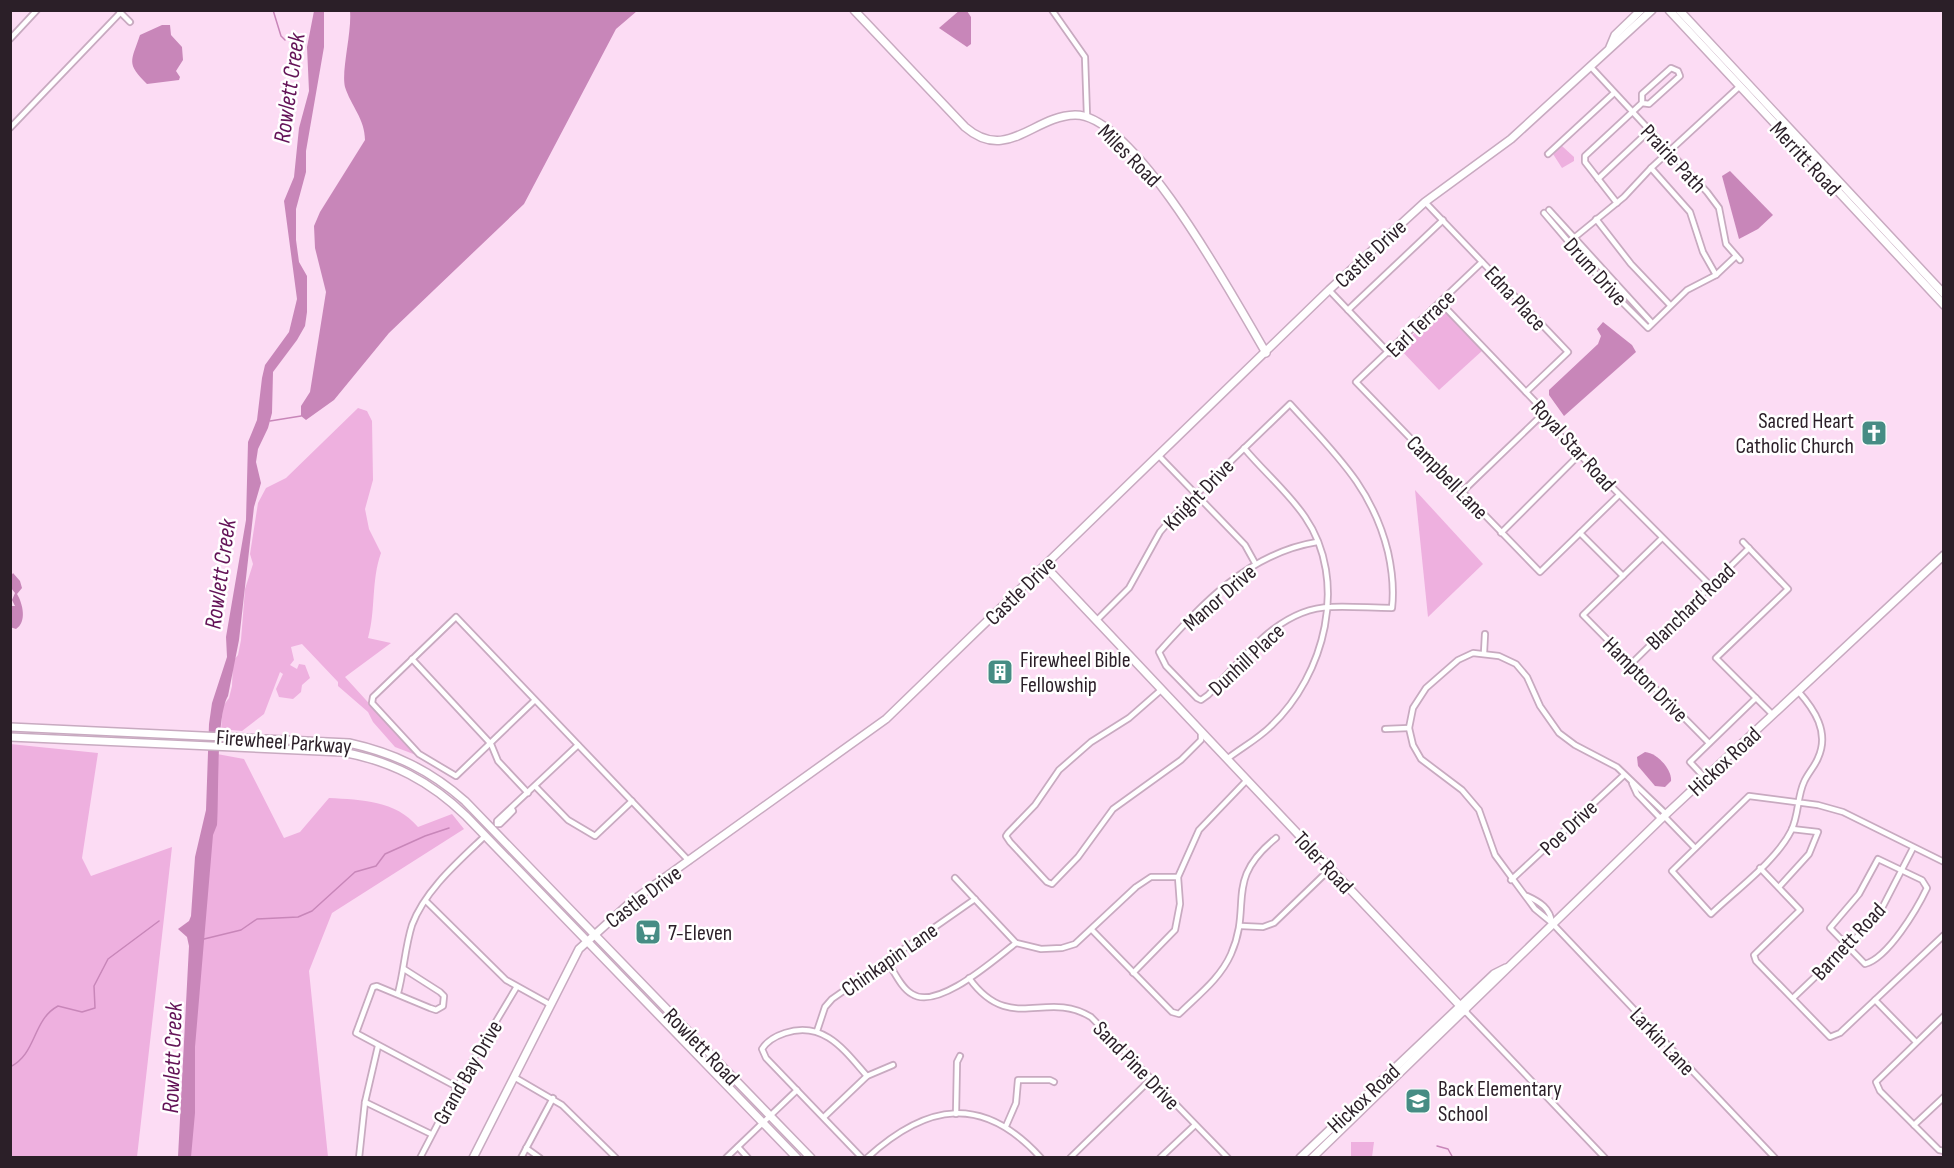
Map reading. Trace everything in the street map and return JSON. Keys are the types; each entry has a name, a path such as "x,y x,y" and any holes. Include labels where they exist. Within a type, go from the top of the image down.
{"street":[{"path":"10,39 37,10"},
{"name":"Miles Road","path":"854,10 965,127 983,139 1006,140 1061,118 1087,116 1108,129 1160,184 1266,353"},
{"path":"1052,10 1085,57 1087,116"},
{"name":"Castle Drive","path":"1610,47 1615,35 1641,10"},
{"name":"Castle Drive","path":"473,1158 579,949 593,934 632,901 886,718 1329,290 1425,202 1511,139 1610,47 1622,41 1652,10"},
{"name":"Merritt Road","path":"1670,10 1944,305"},
{"name":"Merritt Road","path":"1679,10 1944,294"},
{"path":"10,128 119,12 130,22"},
{"name":"Prairie Path","path":"1590,66 1719,208 1726,244 1738,258 1716,275"},
{"path":"1617,203 1585,162 1585,156 1632,111 1642,103 1649,104 1680,76 1678,71 1671,68 1642,94 1642,103"},
{"path":"1571,240 1617,203 1651,168 1740,86"},
{"path":"1548,154 1614,93"},
{"path":"1598,179 1649,131"},
{"path":"1596,219 1631,264 1670,305 1687,290 1716,275 1703,252 1690,212 1651,168"},
{"name":"Edna Place","path":"1425,202 1568,352 1526,392"},
{"name":"Drum Drive","path":"1546,212 1608,287 1650,326 1670,305"},
{"path":"1348,310 1443,220"},
{"name":"Earl Terrace","path":"1356,382 1482,262"},
{"path":"1329,290 1389,353"},
{"name":"Royal Star Road","path":"1441,303 1545,412 1557,432 1710,585"},
{"name":"Campbell Lane","path":"1356,382 1540,572 1580,533"},
{"name":"Knight Drive","path":"1096,621 1129,588 1160,532 1290,404 1344,462 1365,492 1379,520 1391,566 1392,608"},
{"path":"1462,492 1545,412"},
{"path":"1227,759 1271,726 1299,693 1317,657 1329,606 1327,577 1317,542 1305,517 1244,448"},
{"path":"1501,532 1580,455"},
{"path":"1159,456 1245,545 1255,563"},
{"path":"1619,495 1580,533 1623,576 1662,538"},
{"name":"Manor Drive","path":"1179,679 1159,657 1159,652 1227,584 1255,563 1278,552 1317,542"},
{"path":"1743,542 1788,589 1716,658 1773,715"},
{"name":"Blanchard Road","path":"1631,664 1749,548"},
{"name":"Hickox Road","path":"1312,1158 1494,974 1506,968 1944,555"},
{"name":"Toler Road","path":"1045,566 1605,1158"},
{"name":"Hampton Drive","path":"1623,576 1582,615 1709,743"},
{"name":"Dunhill Place","path":"1179,679 1201,700 1276,626 1301,613 1329,606 1392,608"},
{"path":"534,701 456,777 419,754 372,703 373,697 456,617 689,861"},
{"path":"1484,653 1485,634"},
{"path":"1552,923 1534,909 1511,880 1495,855 1479,810 1462,790 1421,759 1413,745 1409,728 1413,708 1426,688 1458,660 1473,653 1484,653 1499,656 1516,664 1527,676 1540,706 1559,733 1575,745 1617,767 1632,783 1636,794 1664,817 1695,848"},
{"path":"412,659 491,744 498,761 528,794"},
{"path":"1161,690 1130,718 1091,742 1059,770 1035,805 1006,836 1049,884 1078,857 1113,809 1181,760 1201,740 1202,732"},
{"path":"1798,692 1811,705 1819,719 1822,745 1820,754 1804,781 1798,802 1792,829 1777,852 1711,914 1672,872 1749,796 1798,802 1844,812 1944,862"},
{"path":"1705,778 1690,762 1756,698"},
{"name":"Firewheel Parkway","path":"10,728 349,743 393,755 447,784 494,826 593,934"},
{"path":"1385,729 1409,728"},
{"name":"Firewheel Parkway","path":"10,737 342,752 392,765 435,788 588,941"},
{"path":"494,826 578,745"},
{"name":"Poe Drive","path":"1511,880 1624,775"},
{"path":"1133,973 1175,930 1180,904 1178,877 1189,847 1201,825 1247,780"},
{"path":"536,786 568,820 596,836 632,801"},
{"path":"1779,887 1809,854 1818,832 1792,829"},
{"path":"398,993 411,929 439,883 485,836 493,835 520,857"},
{"path":"1092,930 1176,1015 1222,970 1230,957 1241,926 1244,875 1276,838"},
{"name":"Barnett Road","path":"1793,998 1846,948 1881,910 1913,848"},
{"path":"1878,859 1902,872 1922,880 1927,888 1909,920 1869,964 1865,964 1846,948 1830,928 1859,894 1878,859"},
{"path":"1760,868 1800,910 1754,955 1756,961 1826,1034 1833,1037 1944,935"},
{"path":"1241,926 1263,927 1274,923 1330,869"},
{"path":"956,878 1016,943 1035,949 1062,948 1075,944 1143,881 1157,876 1178,877"},
{"path":"1525,895 1541,903 1551,915 1552,923"},
{"name":"Chinkapin Lane","path":"817,1031 828,1002 975,899"},
{"path":"426,901 496,972 516,988 551,1005"},
{"name":"Larkin Lane","path":"1552,923 1775,1158"},
{"name":"Rowlett Road","path":"593,934 811,1158"},
{"name":"Rowlett Road","path":"588,941 797,1158"},
{"path":"886,961 908,991 917,997 939,995 969,978 1016,943"},
{"path":"404,969 440,992 444,996 443,1006 436,1010 376,986 356,1033 457,1087"},
{"name":"Sand Pine Drive","path":"969,978 983,995 1000,1007 1015,1010 1060,1008 1083,1013 1099,1025 1228,1158"},
{"name":"Grand Bay Drive","path":"420,1158 457,1087 516,988"},
{"path":"1875,1000 1916,1042"},
{"path":"1944,1016 1876,1083 1914,1125 1944,1152"},
{"path":"862,1158 766,1058 762,1049 770,1040 789,1032 817,1031 838,1044 867,1076"},
{"path":"358,1158 358,1138 364,1102 378,1046"},
{"path":"694,1053 702,1046"},
{"path":"956,1113 957,1062 960,1056"},
{"path":"824,1116 867,1076 893,1065"},
{"path":"514,1077 553,1098 616,1158"},
{"path":"1006,1126 1016,1103 1018,1080 1050,1080 1054,1083"},
{"path":"1070,1158 1150,1080"},
{"name":"Hickox Road","path":"1300,1158 1370,1091 1381,1086"},
{"path":"726,1158 797,1090"},
{"path":"1341,1129 1341,1121 1370,1091"},
{"path":"1914,1125 1944,1097"},
{"path":"521,1158 553,1098"},
{"path":"364,1102 431,1134"},
{"path":"867,1158 890,1137 914,1122 938,1115 956,1113 979,1116 1006,1126 1041,1158"},
{"path":"1160,1158 1195,1125"},
{"path":"738,1147 748,1158"},
{"path":"526,1148 540,1158"}],"shaded area":[{"path":"960,10 967,11 971,17 971,44 967,47 939,28"},
{"path":"314,11 324,11 324,47 306,151 306,172 296,209 299,262 307,276 307,312 305,326 273,372 272,413 258,449 256,462 261,483 254,507 239,640 224,706 220,738 217,825 213,835 195,1047 195,1113 191,1157 178,1157 189,946 187,937 178,929 189,921 191,916 195,857 206,810 209,724 212,703 227,657 226,637 246,520 248,442 257,420 265,365 289,332 297,299 284,201 294,177 299,128 309,91 307,47"},
{"path":"350,11 637,11 616,29 524,204 389,333 334,400 306,420 301,416 301,406 310,392 326,292 315,248 314,226 320,212 365,140 363,126 344,80"},
{"path":"162,25 170,25 171,35 182,47 183,60 176,71 180,77 179,80 147,84 133,66 133,57 140,35"},
{"path":"1562,146 1574,157 1574,161 1562,168 1553,154"},
{"path":"1730,171 1773,215 1758,229 1739,239 1722,176"},
{"path":"1441,308 1483,350 1439,390 1399,348"},
{"path":"1603,322 1632,345 1636,352 1564,416 1549,395 1549,390 1598,344 1601,336 1597,329"},
{"path":"358,408 367,411 372,421 373,480 365,509 369,529 381,553 368,638 391,643 345,677 416,755 395,747 373,722 368,712 338,686 338,682 302,644 291,647 294,660 290,665 297,669 299,664 305,665 310,678 302,685 301,692 293,699 279,697 276,689 283,674 280,672 264,714 242,731 221,729 223,706 229,698 232,686 233,661 238,655 241,640 245,589 253,564 250,554 258,503 266,488 286,478"},
{"path":"1415,490 1483,564 1428,617"},
{"path":"13,573 20,581 22,588 17,594 23,617 16,629 10,627 11,606 15,606 12,600 15,593 11,588"},
{"path":"10,744 98,753 82,858 91,876 172,847 137,1157 11,1156"},
{"path":"1645,752 1659,758 1669,772 1671,781 1665,787 1655,786 1638,766 1637,757"},
{"path":"217,754 244,759 284,838 300,832 329,798 366,801 388,806 409,818 418,827 452,814 464,829 332,913 309,971 328,1157 184,1158 186,1066"},
{"path":"1351,1142 1374,1142 1372,1157 1351,1157"}],"waterway":[{"name":"Rowlett Creek","path":"273,10 281,36 285,40"},
{"path":"270,421 301,416"},
{"path":"204,939 241,930 257,919 298,917 312,911 355,872 376,866 385,854 449,828"},
{"path":"10,1067 25,1054 43,1020 58,1006 82,1012 95,1008 94,986 108,959 159,921"},
{"path":"1437,1146 1448,1149 1453,1158"}],"place":[{"name":"Sacred Heart Catholic Church","path":"1874,433"},
{"name":"Firewheel Bible Fellowship","path":"1000,672"},
{"name":"7-Eleven","path":"648,932"},
{"name":"Back Elementary School","path":"1418,1101"}]}
